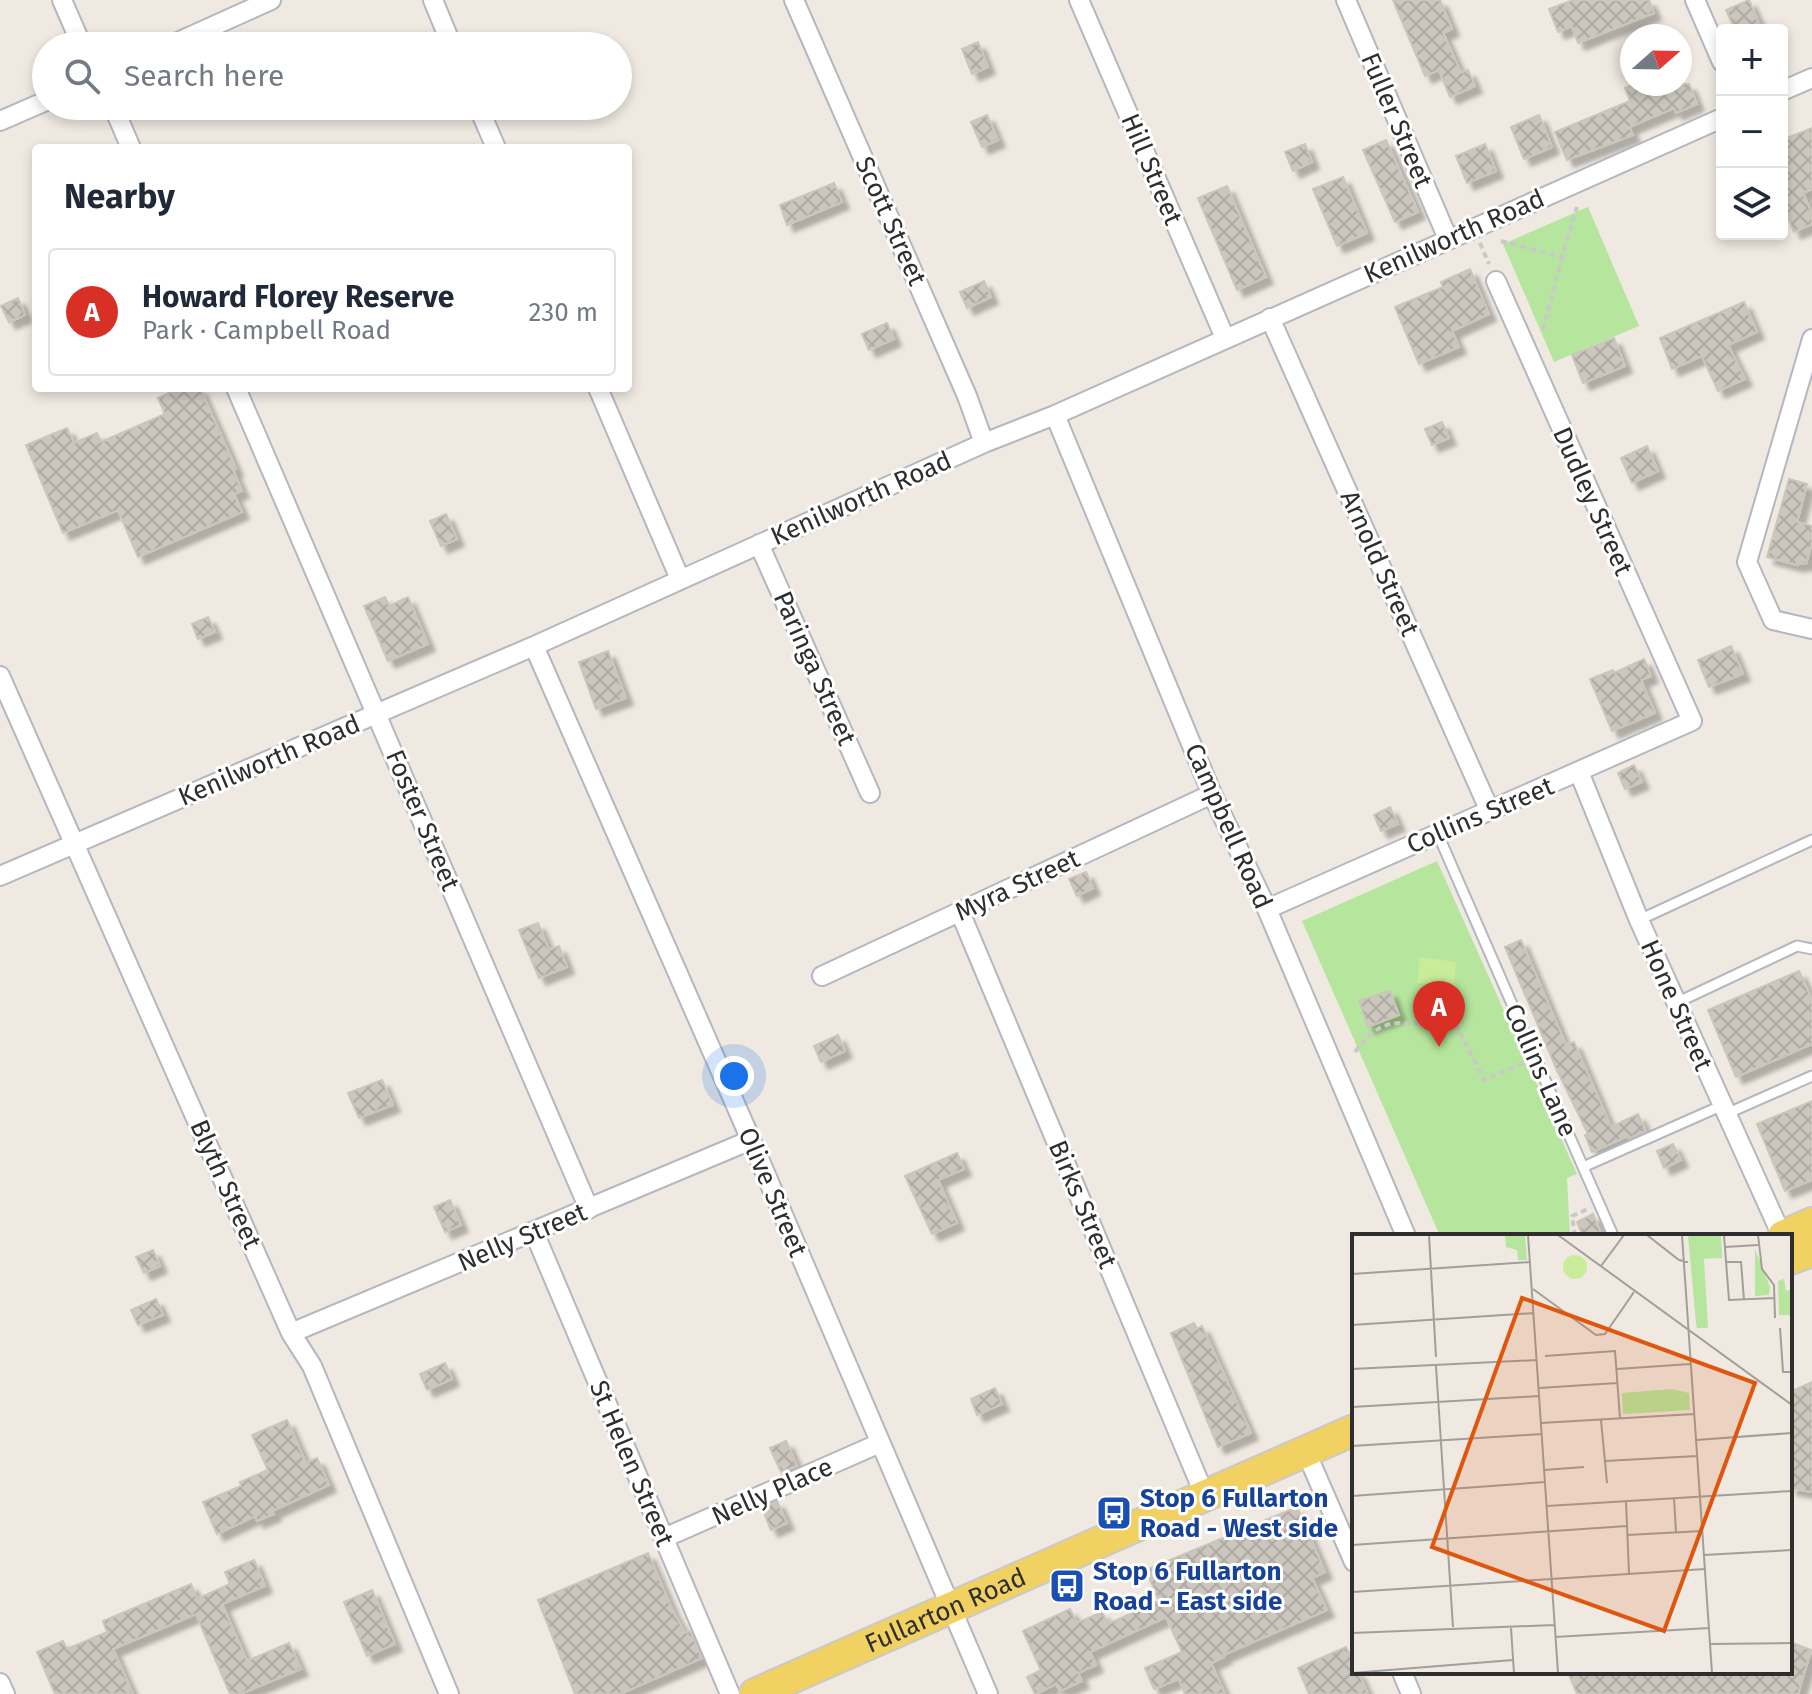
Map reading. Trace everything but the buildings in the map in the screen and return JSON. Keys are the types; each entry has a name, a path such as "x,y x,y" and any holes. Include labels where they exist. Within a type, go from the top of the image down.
{"main road":[{"path":"1787,1234 1812,1223"},
{"path":"1792,1258 1812,1251"},
{"name":"Fullarton Road","path":"755,1694 1352,1431"}],"street":[{"path":"62,0 76,32"},
{"path":"200,32 271,0"},
{"path":"433,0 446,32"},
{"name":"Scott Street","path":"794,0 967,396 984,443"},
{"name":"Hill Street","path":"1079,0 1225,338"},
{"name":"Fuller Street","path":"1346,0 1448,239"},
{"path":"1695,0 1716,48"},
{"path":"1788,88 1812,78"},
{"path":"0,121 32,107"},
{"path":"119,120 129,144"},
{"path":"484,120 494,144"},
{"name":"Kenilworth Road","path":"0,876 534,646 984,443 1055,415 1716,121"},
{"name":"Dudley Street","path":"1496,281 1692,721"},
{"name":"Arnold Street","path":"1270,318 1489,809"},
{"path":"1812,339 1747,562 1773,620 1812,629"},
{"name":"Foster Street","path":"238,392 589,1209"},
{"path":"600,392 680,579"},
{"name":"Campbell Road","path":"1055,415 1212,794 1267,909 1405,1234"},
{"name":"Paringa Street","path":"759,544 870,793"},
{"name":"Olive Street","path":"534,646 751,1140 988,1694"},
{"name":"Blyth Street","path":"0,676 291,1333 312,1366 449,1694"},
{"name":"Collins Street","path":"1267,909 1692,721"},
{"name":"Hone Street","path":"1579,772 1639,920 1781,1234"},
{"name":"Myra Street","path":"822,976 1212,794"},
{"name":"Birks Street","path":"960,912 1205,1496"},
{"name":"Nelly Street","path":"291,1333 751,1140"},
{"name":"St Helen Street","path":"534,1232 730,1694"},
{"name":"Nelly Place","path":"664,1538 880,1443"},
{"path":"1306,1452 1352,1557"},
{"path":"1403,1674 1411,1694"},
{"path":"0,1683 5,1694"}],"lane":[{"name":"Collins Lane","path":"1437,832 1583,1167 1812,1076"},
{"path":"1639,920 1812,840"},
{"path":"1676,1003 1797,946 1812,949"},
{"path":"1583,1167 1612,1233"}],"path":[{"path":"1543,330 1577,207"},
{"path":"1474,228 1496,281"},
{"path":"1501,241 1562,257"},
{"path":"1355,1052 1378,1028 1402,1021 1423,1025 1434,1023 1450,1013 1484,1080 1530,1060"},
{"path":"1575,1234 1572,1216 1599,1204"}],"green space":[{"path":"1588,207 1639,326 1554,362 1503,244"},
{"path":"1437,861 1577,1174 1567,1178 1570,1234 1439,1234 1302,921"},
{"path":"1420,957 1456,962 1454,986 1417,983"}],"place":[{"name":"Howard Florey Reserve","path":"1439,1047"},
{"name":"Stop 6 Fullarton Road - West side","path":"1114,1513"},
{"name":"Stop 6 Fullarton Road - East side","path":"1067,1586"}]}
